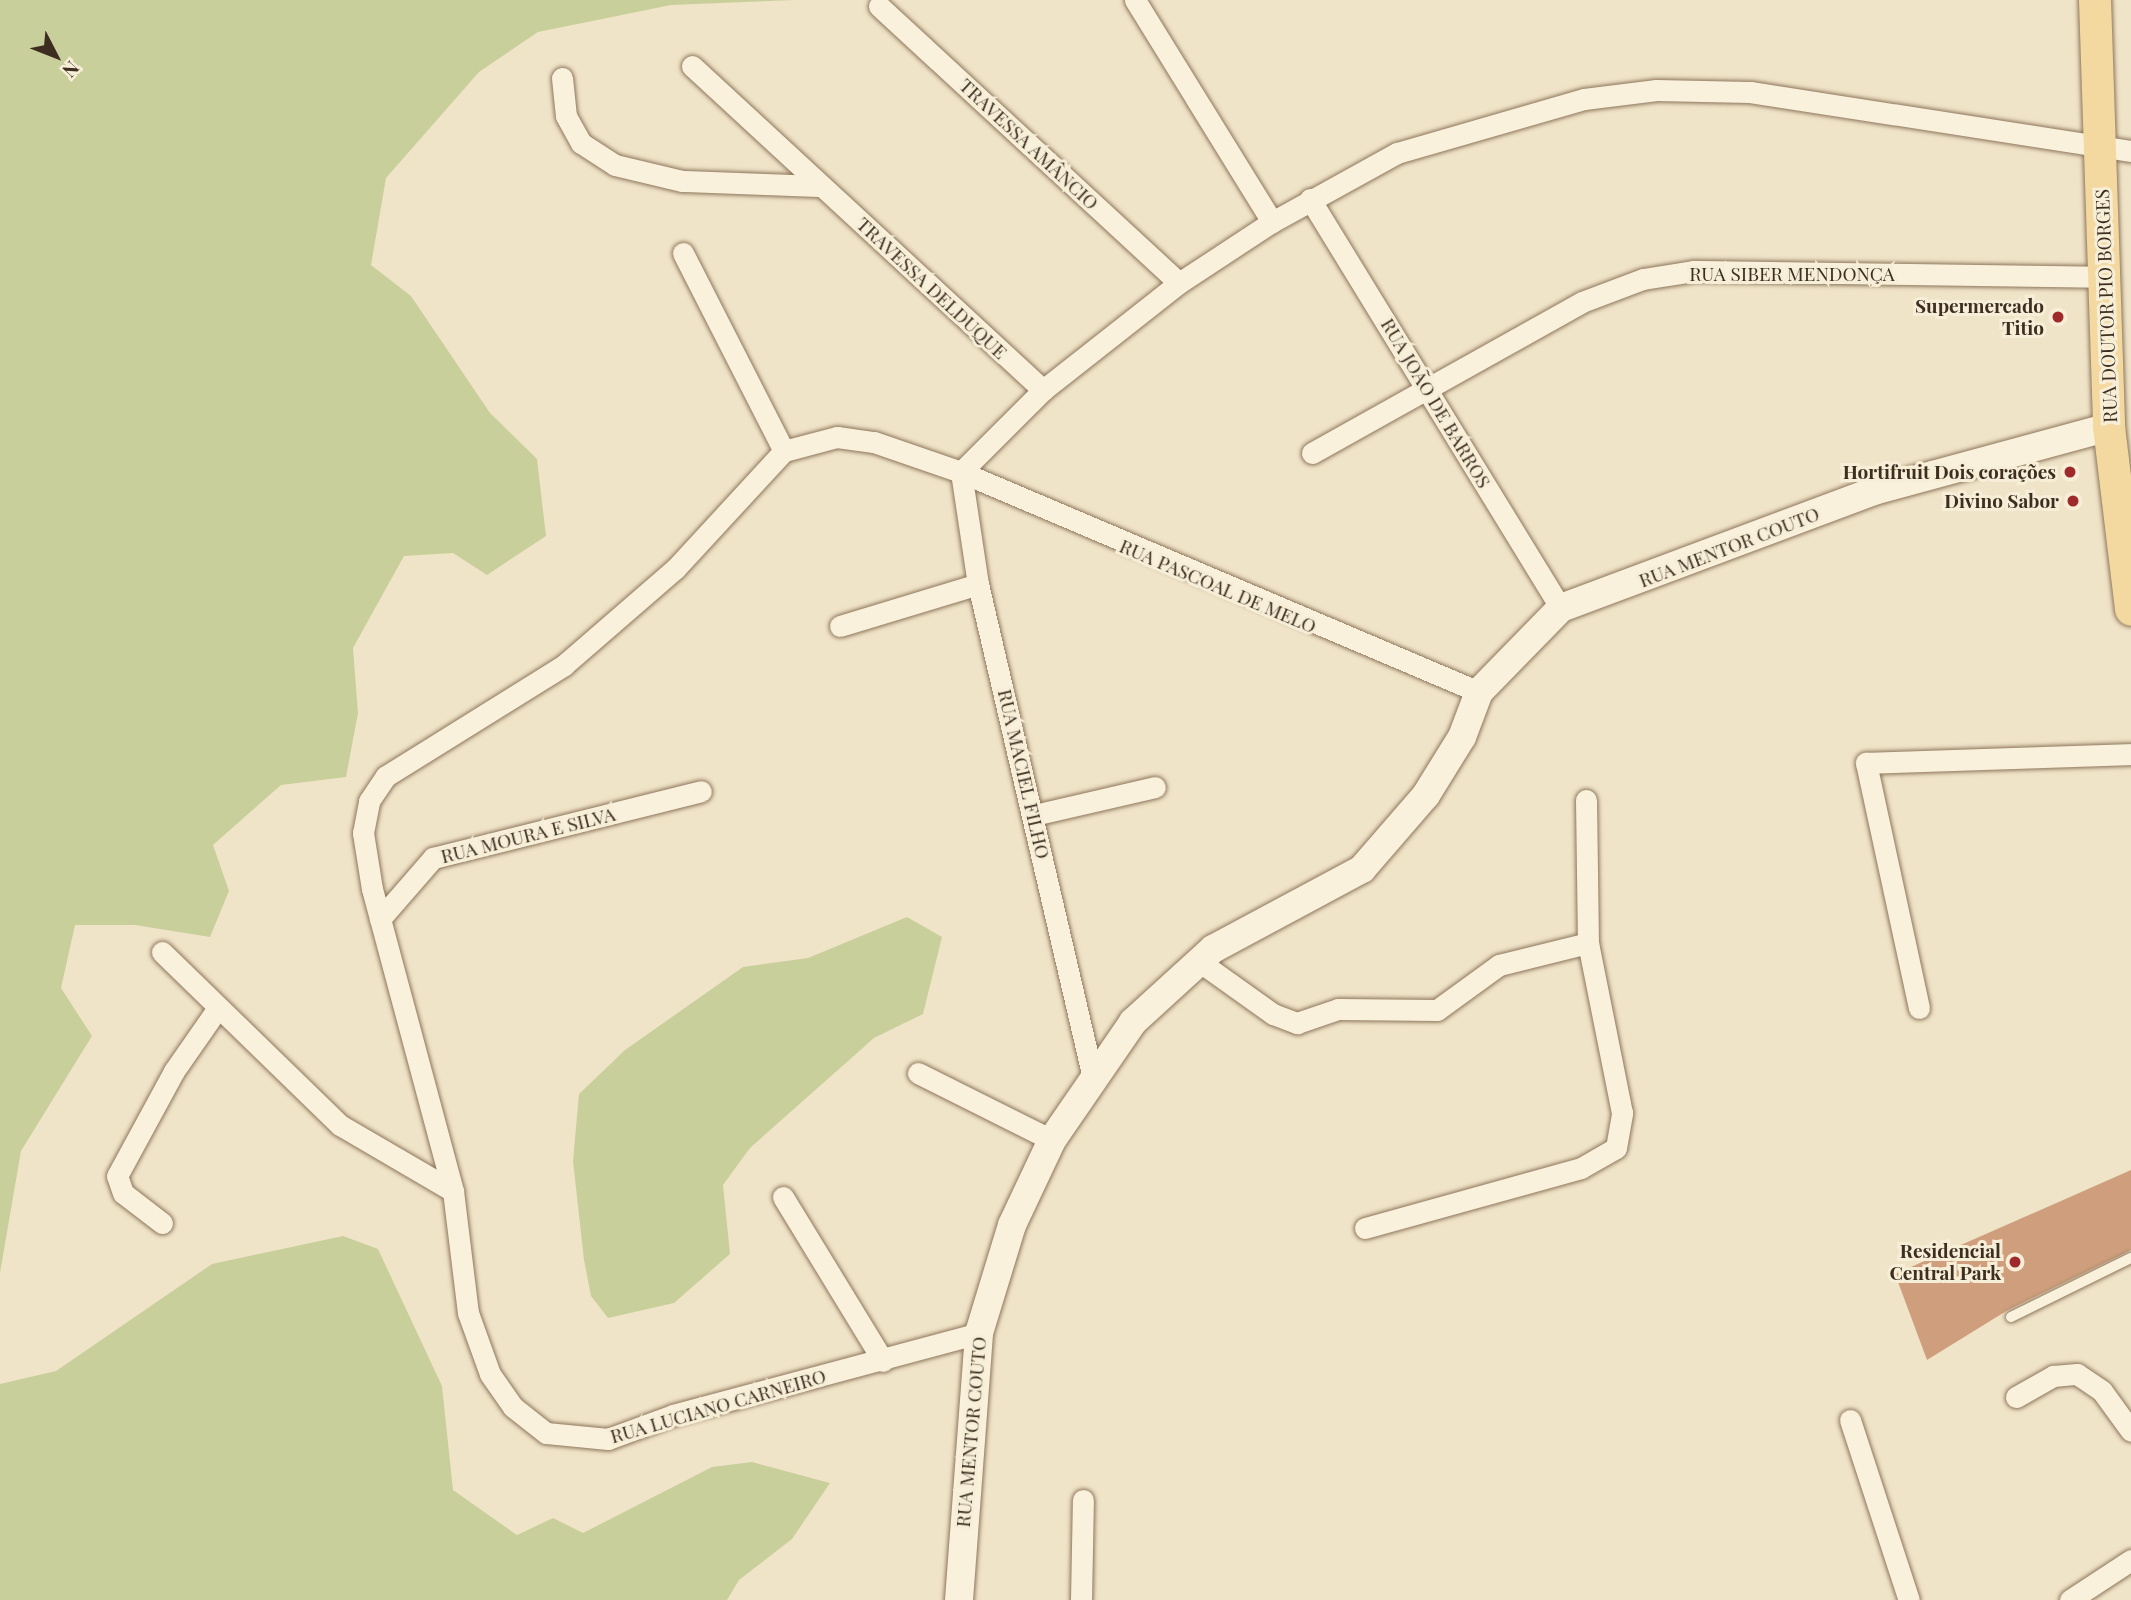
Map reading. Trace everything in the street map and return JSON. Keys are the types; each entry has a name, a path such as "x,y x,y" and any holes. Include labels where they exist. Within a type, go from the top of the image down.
{"main road":[{"name":"RUA DOUTOR PIO BORGES","path":"2095,0 2109,427 2131,610"}],"street":[{"path":"1135,0 1272,222"},
{"name":"TRAVESSA AMÂNCIO","path":"879,6 1179,283"},
{"name":"TRAVESSA DELDUQUE","path":"692,66 1043,390"},
{"path":"562,78 566,116 581,143 615,165 651,178 757,188 821,186"},
{"path":"961,472 1043,390 1179,283 1310,199 1397,153 1584,99 1656,90 1750,92 2131,151"},
{"name":"RUA JOÃO DE BARROS","path":"1310,199 1561,608"},
{"path":"683,253 784,451"},
{"name":"RUA SIBER MENDONÇA","path":"1312,453 1616,287 1694,271 2106,277"},
{"name":"RUA MENTOR COUTO","path":"959,1600 979,1333 1012,1225 1052,1140 1092,1074 1133,1022 1200,962 1362,869 1426,795 1462,737 1479,692 1561,608 1877,490 2109,427"},
{"name":"RUA PASCOAL DE MELO","path":"784,451 837,437 874,442 961,472 1479,692"},
{"name":"RUA LUCIANO CARNEIRO","path":"784,451 675,569 564,665 386,776 369,801 363,833 380,919 453,1191 468,1313 490,1374 513,1407 546,1433 608,1438 673,1415 883,1362 979,1333"},
{"name":"RUA MACIEL FILHO","path":"961,472 978,584 1034,815 1092,1074"},
{"path":"839,626 978,584"},
{"path":"1919,1008 1866,763 2131,754"},
{"path":"1034,815 1155,787"},
{"name":"RUA MOURA E SILVA","path":"380,919 433,858 701,791"},
{"path":"1365,1228 1581,1168 1616,1148 1622,1113 1588,943 1586,800"},
{"path":"1200,962 1273,1014 1297,1023 1338,1009 1437,1010 1499,965 1588,943"},
{"path":"162,952 340,1125 453,1191"},
{"path":"162,1223 123,1193 117,1176 174,1071 218,1008"},
{"path":"918,1073 1052,1140"},
{"path":"783,1197 883,1362"},
{"path":"2017,1397 2053,1376 2077,1374 2102,1391 2131,1431"},
{"path":"1850,1420 1909,1600"},
{"path":"1081,1600 1083,1500"},
{"path":"2070,1600 2131,1560"}],"lane":[{"path":"2011,1317 2131,1258"}],"green space":[{"path":"0,0 794,0 671,5 538,32 479,72 386,178 371,265 411,296 490,413 537,459 546,536 487,575 453,553 404,556 353,648 358,713 346,777 281,785 213,845 229,891 210,937 135,925 75,925 61,988 92,1036 21,1151 0,1273"},
{"path":"907,917 942,937 923,1014 874,1038 750,1148 723,1185 730,1254 674,1303 608,1318 591,1296 584,1260 573,1161 579,1094 625,1050 743,967 808,958"},
{"path":"343,1236 378,1249 442,1386 453,1490 517,1535 553,1518 583,1533 712,1467 752,1462 830,1483 792,1539 739,1580 727,1600 0,1600 0,1384 56,1371 212,1264"}],"building":[{"name":"Residencial Central Park","path":"2131,1170 2131,1250 2008,1310 1927,1360 1895,1274"}],"place":[{"name":"Supermercado Titio","path":"2058,317"},
{"name":"Hortifruit Dois corações","path":"2070,472"},
{"name":"Divino Sabor","path":"2073,501"},
{"name":"Residencial Central Park","path":"2015,1262"}]}
